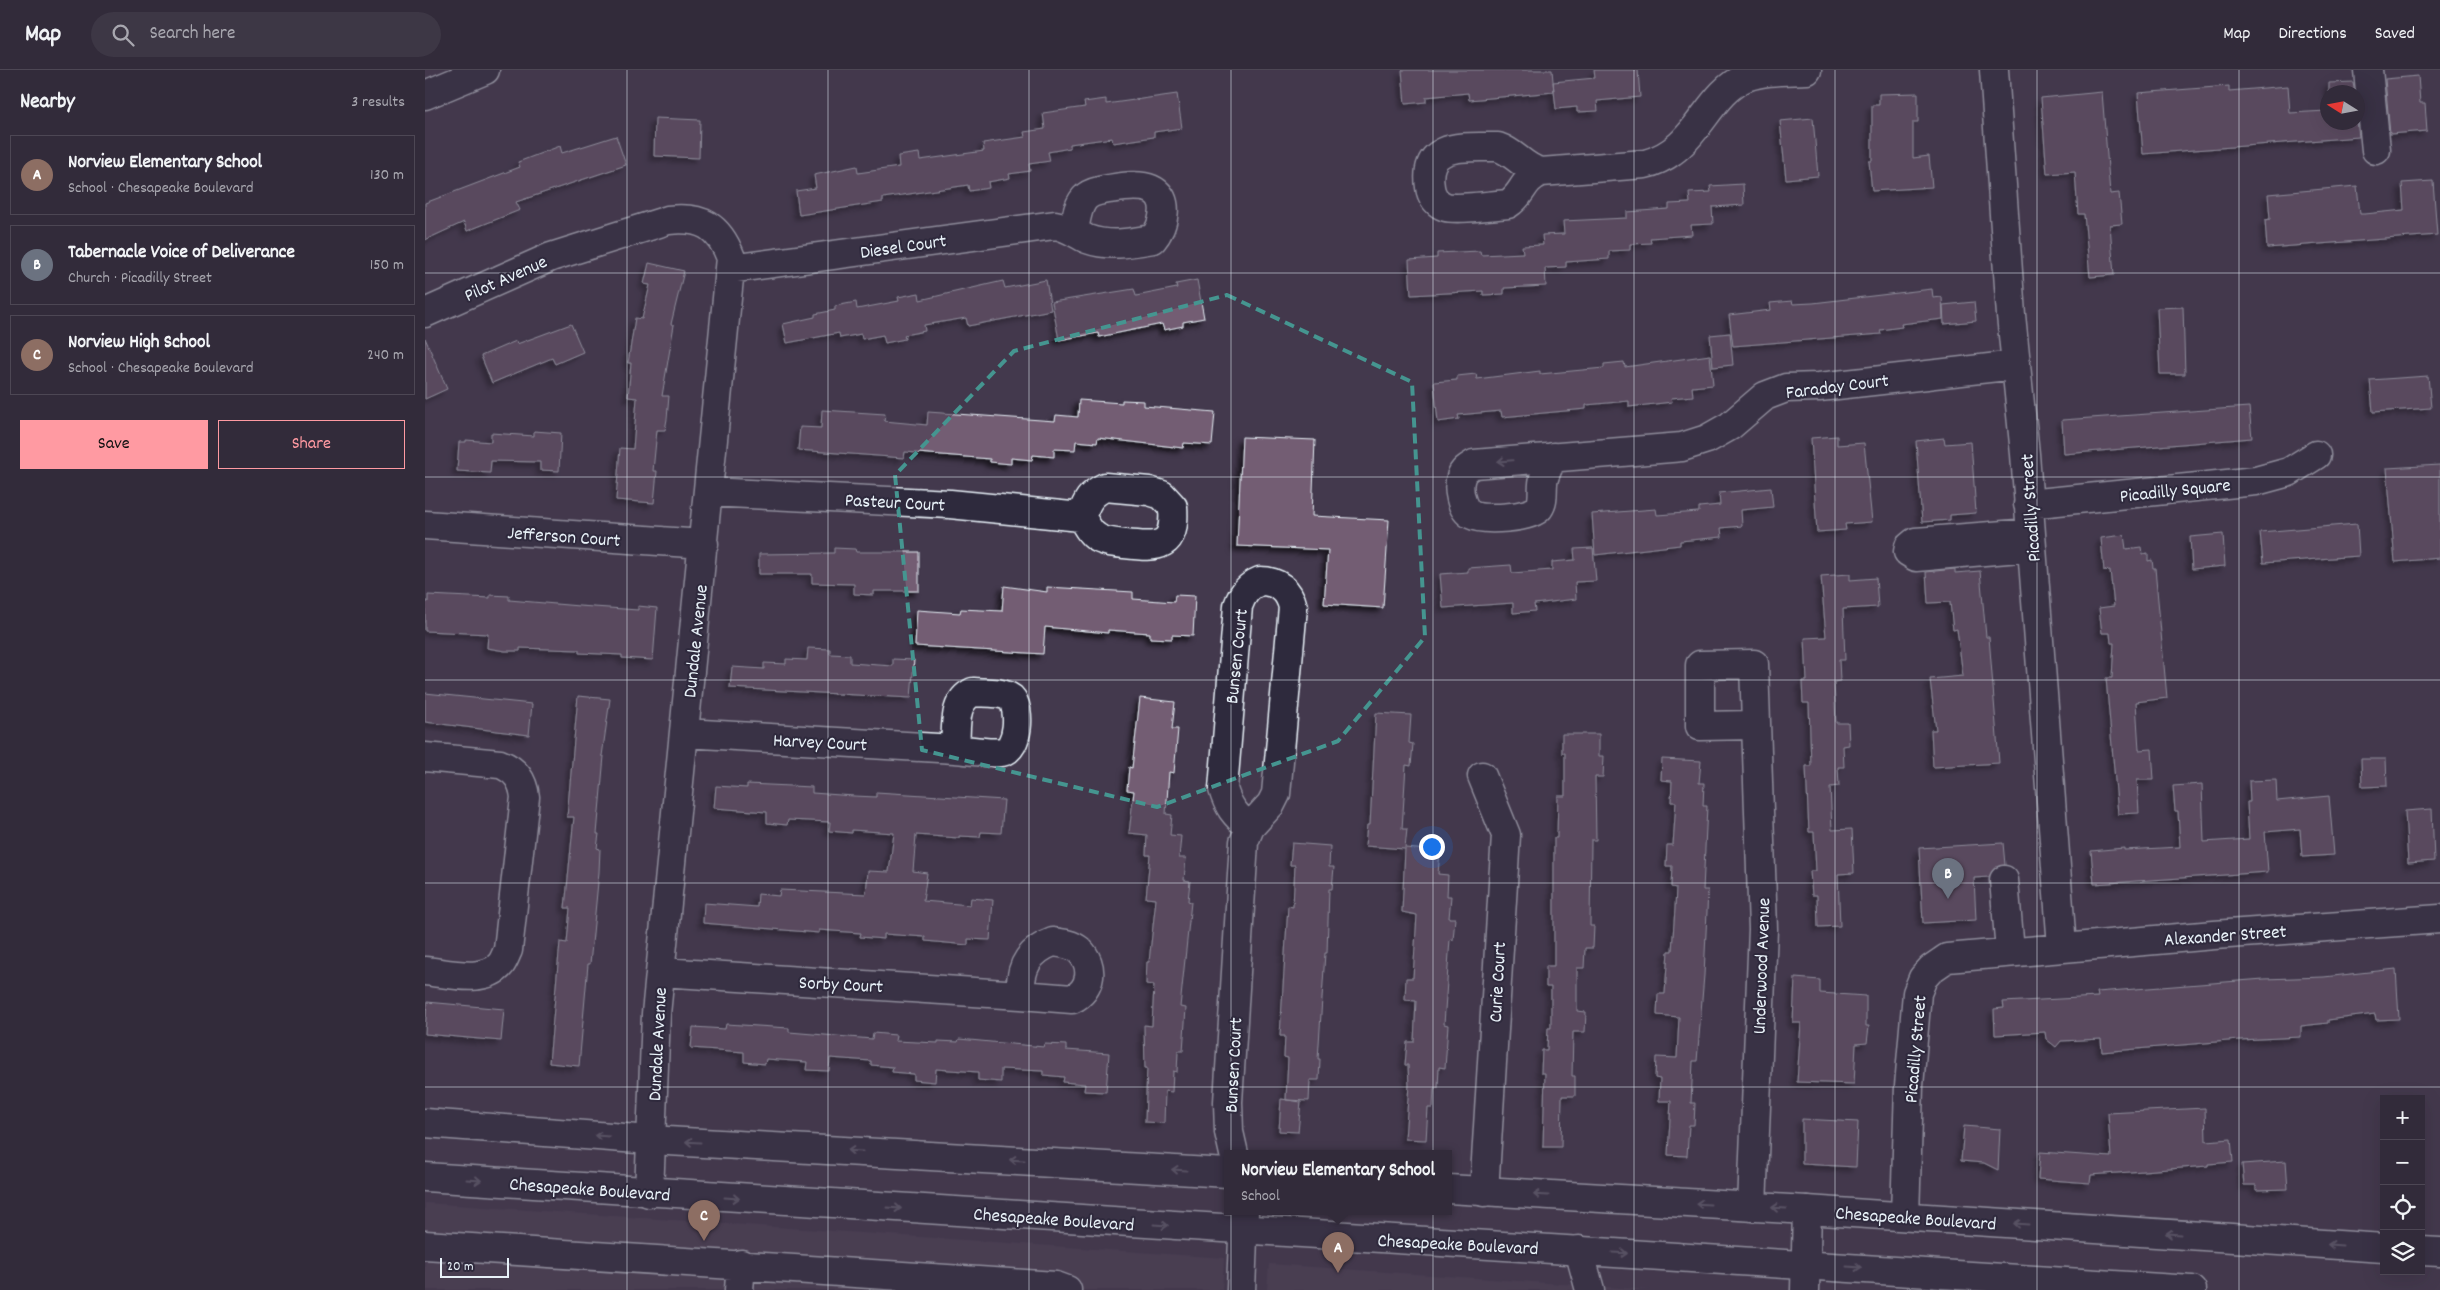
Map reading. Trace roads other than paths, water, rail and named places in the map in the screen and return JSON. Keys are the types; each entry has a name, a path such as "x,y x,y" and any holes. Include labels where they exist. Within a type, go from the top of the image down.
{"main road":[{"path":"425,95 485,70"},
{"path":"1541,172 1645,164 1660,160 1676,151 1729,88 1744,78 1758,73 1807,70"},
{"name":"Picadilly Street","path":"1994,70 2062,947"},
{"path":"2368,70 2376,150"},
{"name":"Dundale Avenue","path":"586,246 668,220 685,218 701,221 715,230 725,243 731,258 656,1014 649,1193"},
{"name":"Diesel Court","path":"730,269 1055,224 1069,228 1074,232"},
{"name":"Pilot Avenue","path":"425,313 551,256 586,246"},
{"name":"Faraday Court","path":"1553,457 1682,447 1707,439 1730,426 1765,396 1786,388 1819,387 2016,365"},
{"name":"Picadilly Square","path":"2028,504 2256,481 2289,472 2316,455"},
{"name":"Pasteur Court","path":"709,492 950,504 1081,517"},
{"name":"Jefferson Court","path":"425,526 704,544"},
{"name":"Bunsen Court","path":"1233,1150 1229,1132 1228,1102 1244,842 1250,827 1271,804 1276,794 1293,607 1290,597 1282,587 1270,581 1253,584 1242,594 1238,606 1223,789 1228,805 1238,818 1250,827"},
{"name":"Underwood Avenue","path":"1752,1207 1763,929 1763,866 1755,725"},
{"name":"Harvey Court","path":"685,733 955,749"},
{"path":"425,757 500,764 510,768 519,777 524,787 525,798 509,950 501,964 492,971 479,975 425,971"},
{"name":"Curie Court","path":"1482,776 1506,835 1484,1192"},
{"path":"2004,880 2010,951"},
{"name":"Alexander Street","path":"2010,951 2440,919"},
{"name":"Picadilly Street","path":"1905,1216 1909,1086 1917,993 1923,978 1931,968 1947,958 2010,951"},
{"name":"Sorby Court","path":"661,972 1021,995"},
{"path":"425,1123 651,1140 1224,1173"},
{"name":"Chesapeake Boulevard","path":"425,1177 649,1193 1243,1221 1579,1250 1805,1277 2192,1290"},
{"name":"Chesapeake Boulevard","path":"1452,1189 1905,1216 2380,1248"},
{"path":"1805,1277 1807,1210"},
{"path":"1241,1290 1243,1221"},
{"path":"425,1245 740,1277 1056,1286 1067,1290"},
{"path":"1579,1250 1590,1290"},
{"path":"2425,1251 2440,1252"}],"place":[{"name":"Tabernacle Voice of Deliverance","path":"1948,899"},
{"name":"Norview High School","path":"704,1241"},
{"name":"Norview Elementary School","path":"1338,1273"}]}
